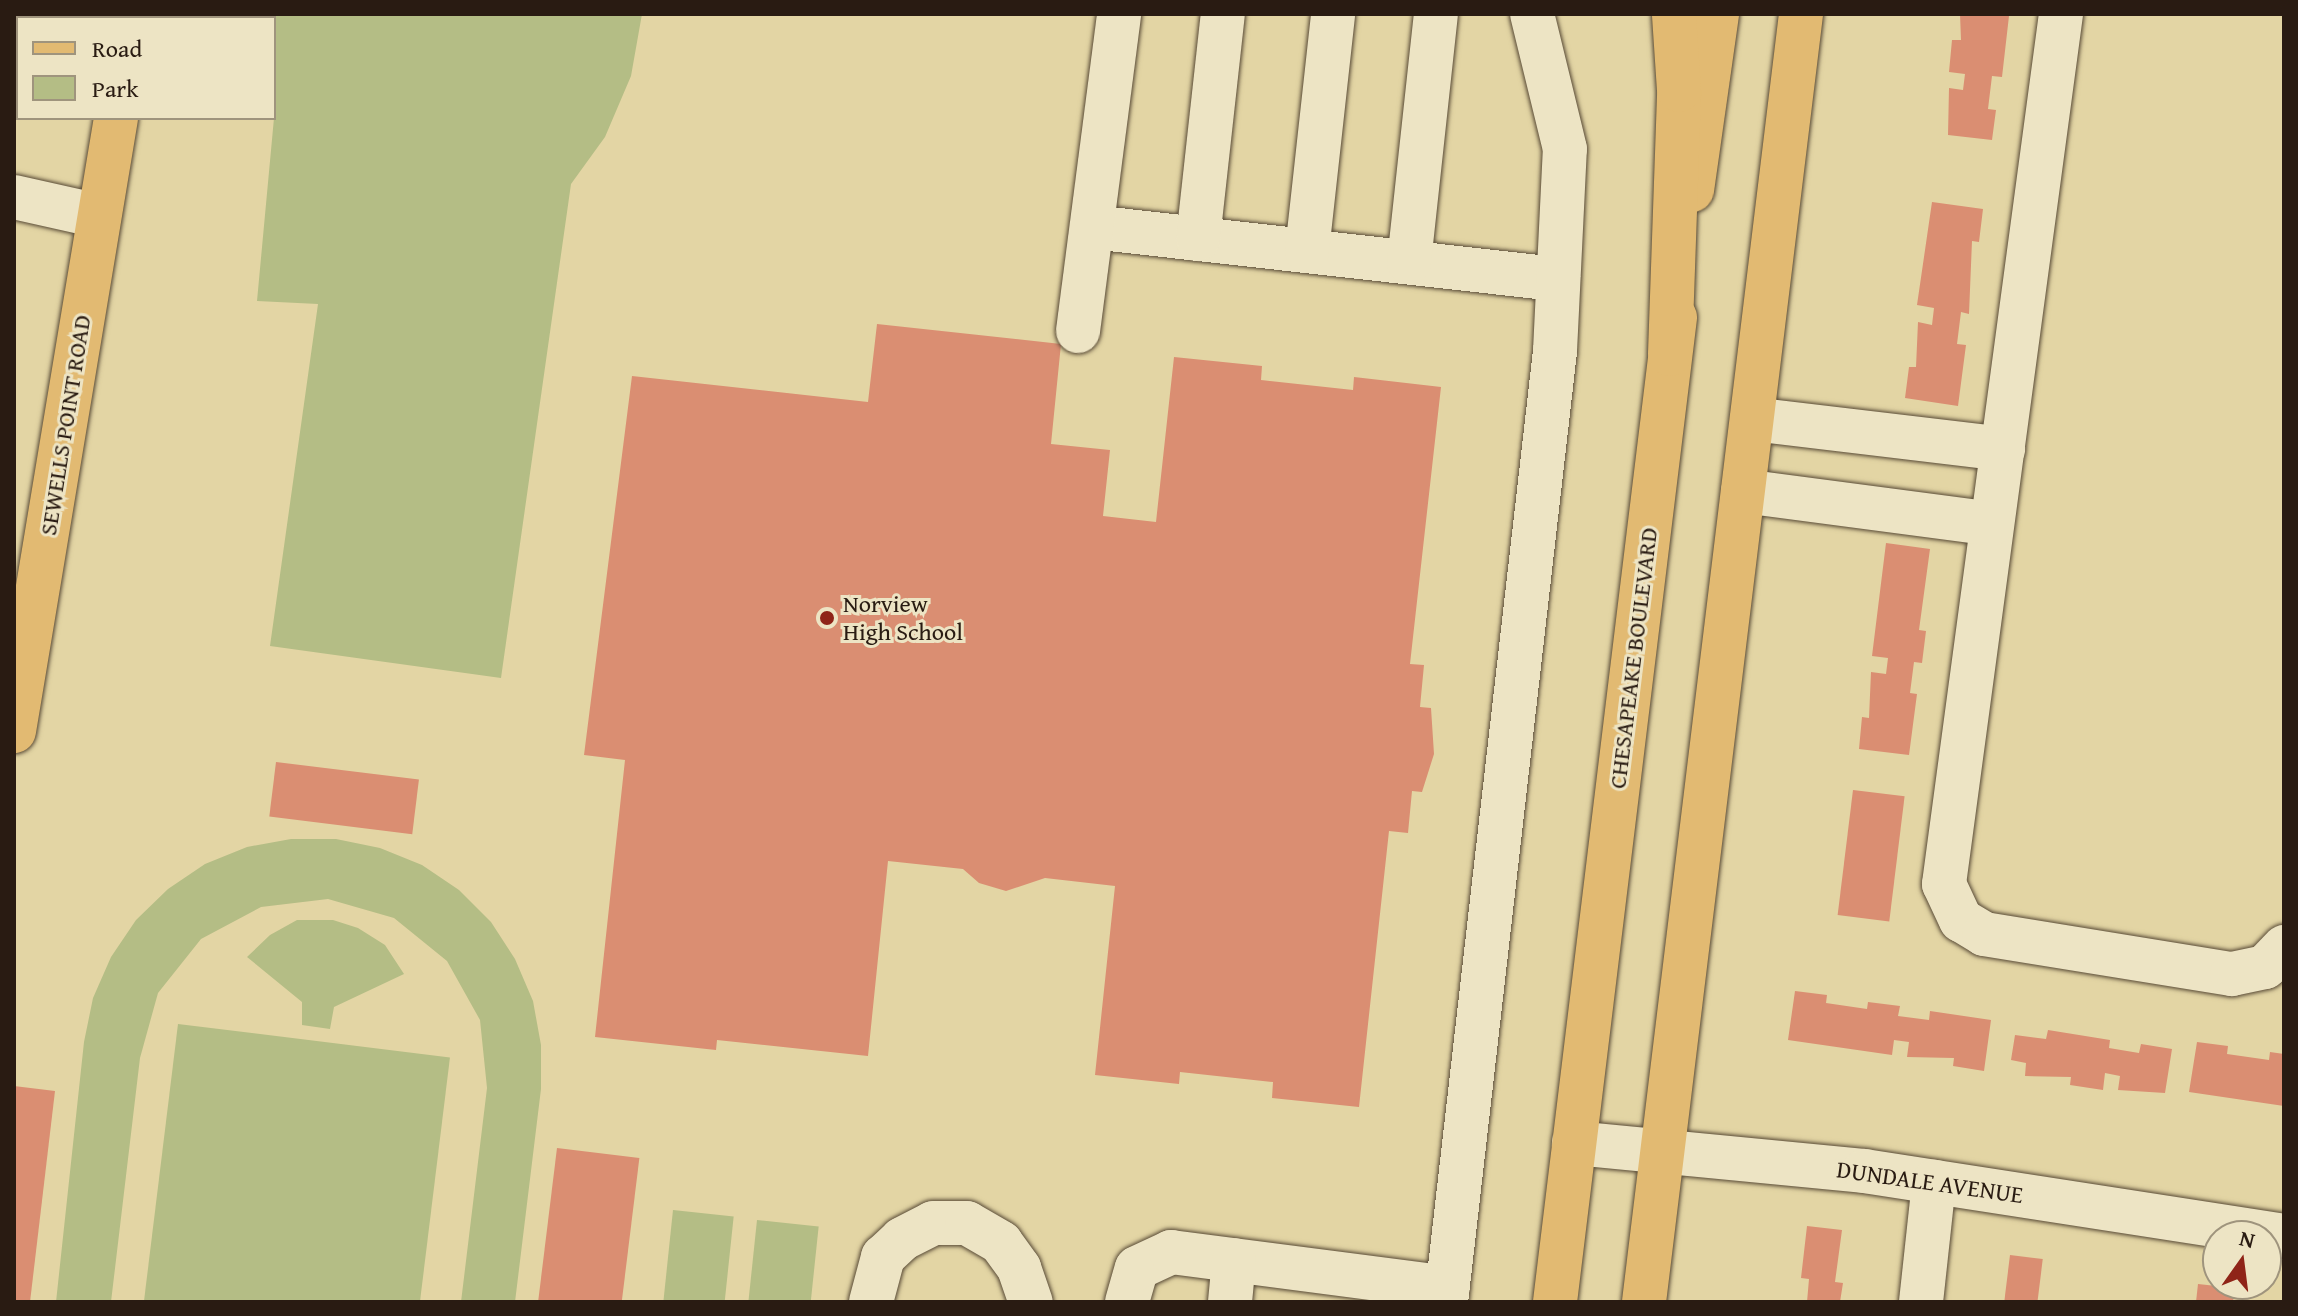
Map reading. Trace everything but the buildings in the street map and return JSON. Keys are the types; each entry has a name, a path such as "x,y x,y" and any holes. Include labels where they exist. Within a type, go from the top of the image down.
{"main road":[{"path":"1670,354 1679,90 1674,14"},
{"name":"CHESAPEAKE BOULEVARD","path":"1555,1302 1670,354 1717,14"},
{"path":"1644,1302 1801,14"},
{"name":"SEWELLS POINT ROAD","path":"15,717 116,120"}],"street":[{"path":"1078,331 1119,14"},
{"path":"1198,239 1223,14"},
{"path":"1307,251 1333,14"},
{"path":"1409,262 1436,14"},
{"path":"1127,1302 1137,1268 1152,1257 1171,1252 1232,1281 1447,1295 1555,351 1565,149 1532,14"},
{"path":"2061,14 1944,884 1950,906 1961,920 1984,934 2232,974 2265,967 2284,947"},
{"path":"14,197 99,216"},
{"path":"1092,227 1558,279"},
{"path":"1752,419 2003,449"},
{"path":"1743,491 1992,524"},
{"name":"DUNDALE AVENUE","path":"1574,1143 1934,1182 2284,1236"},
{"path":"1921,1302 1934,1182"},
{"path":"871,1302 883,1257 902,1239 933,1223 967,1223 1001,1243 1019,1268 1031,1302"}],"green space":[{"path":"267,14 642,14 631,76 605,137 571,184 501,678 270,646 318,304 257,301 276,120 276,16"},
{"path":"291,839 336,839 380,848 422,865 459,890 491,922 515,959 533,1001 541,1045 541,1089 515,1302 461,1302 487,1088 480,1020 447,961 394,918 328,899 261,907 201,939 158,993 140,1058 111,1302 56,1302 84,1042 93,998 111,957 136,920 168,889 205,864 247,847"},
{"path":"297,920 333,920 358,928 385,945 404,974 334,1007 330,1029 302,1025 302,1002 247,957 270,935"},
{"path":"178,1024 450,1057 420,1302 144,1302"},
{"path":"673,1210 734,1216 725,1302 663,1302"},
{"path":"757,1220 819,1226 811,1302 748,1302"}],"place":[{"name":"Norview High School","path":"827,618"}]}
